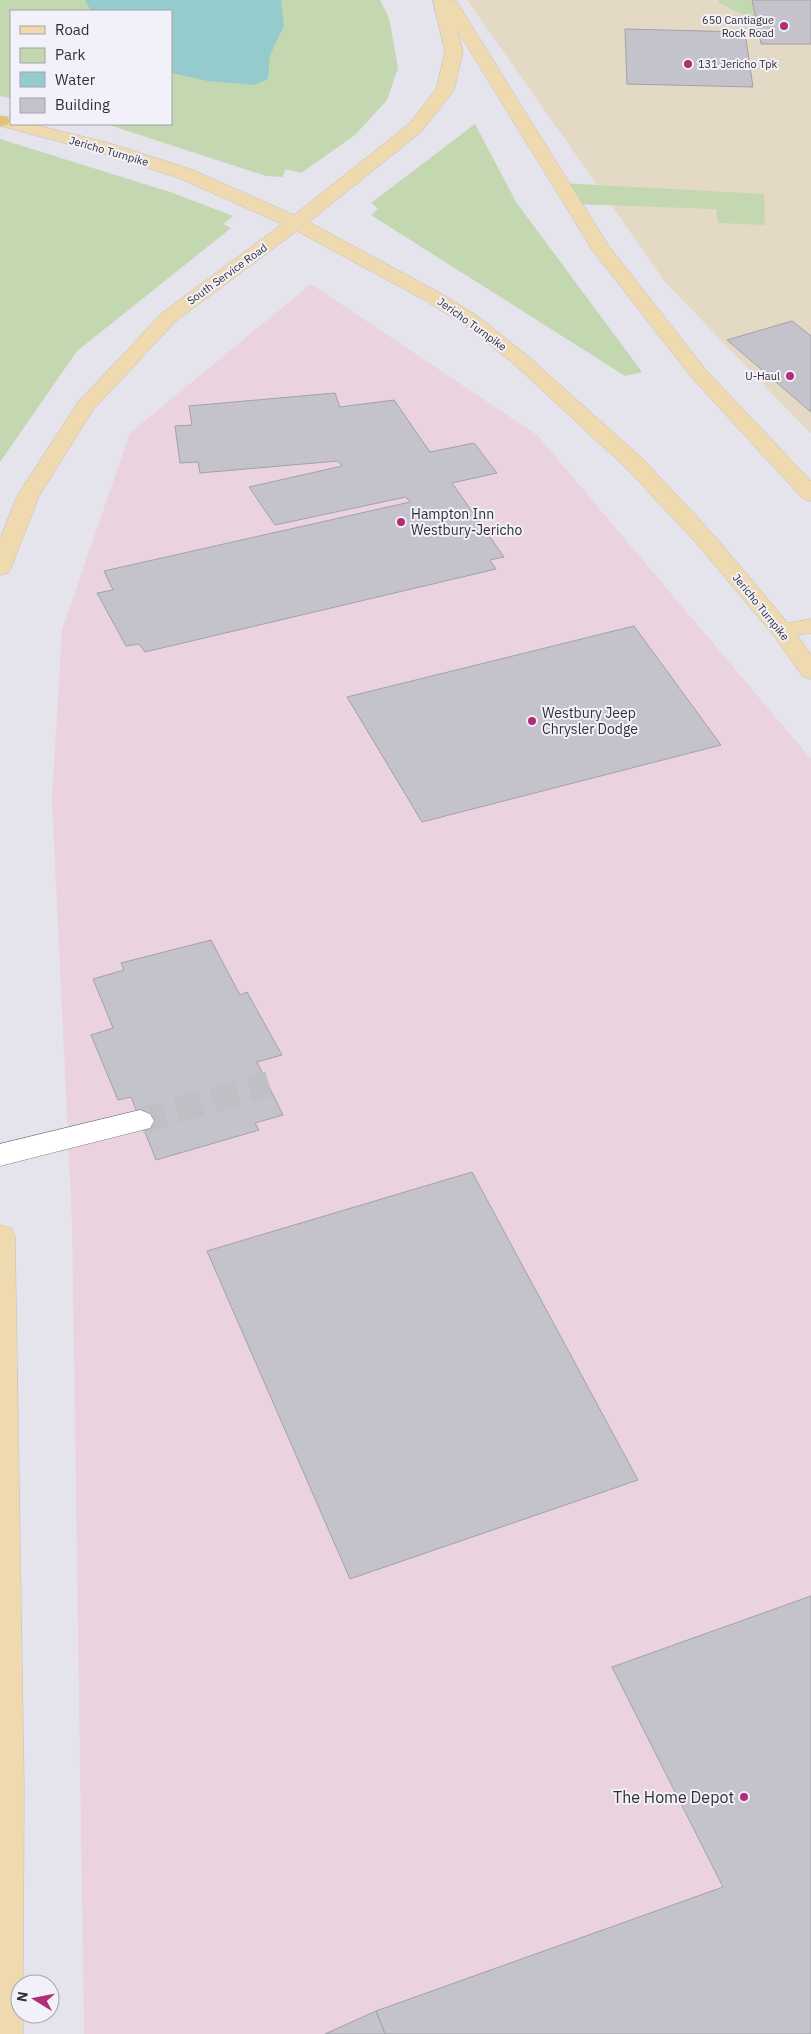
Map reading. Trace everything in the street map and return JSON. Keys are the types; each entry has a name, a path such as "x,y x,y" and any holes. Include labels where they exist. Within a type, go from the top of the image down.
{"main road":[{"name":"South Service Road","path":"0,568 28,496 86,406 169,316 296,224 415,128 445,90 454,52 441,0"},
{"path":"448,0 600,247 698,374 811,494"},
{"name":"Jericho Turnpike","path":"16,125 102,147 186,174 296,224 433,296 472,321 522,361 636,465 705,539 782,631 811,672"},
{"path":"782,631 811,626"},
{"path":"0,1236 6,1777 4,2034"}],"lane":[{"path":"0,1155 140,1120"}],"shaded area":[{"path":"467,0 811,0 811,434 666,283"},
{"path":"311,284 537,435 811,759 811,2034 84,2034 72,1220 52,799 62,630 130,433"}],"green space":[{"path":"0,0 380,0 389,18 398,68 387,100 355,135 301,173 286,169 282,177 266,176 109,125 172,125 172,10 10,10 10,98 0,96"},
{"path":"719,0 751,0 756,21 719,3"},
{"path":"475,124 516,202 642,372 625,376 371,215 378,209 371,203"},
{"path":"0,139 173,193 233,216 223,224 231,228 77,351 0,462"},
{"path":"559,183 764,194 765,225 718,223 716,209 574,204"}],"water":[{"path":"85,0 281,0 284,26 270,55 268,79 254,85 208,81 172,73 172,10 90,10"}],"building":[{"name":"650 Cantiague Rock Road","path":"752,0 811,0 811,44 761,44"},
{"name":"131 Jericho Tpk","path":"625,29 745,32 753,87 627,84"},
{"name":"U-Haul","path":"792,321 811,336 811,412 727,340"},
{"name":"Hampton Inn Westbury-Jericho","path":"335,393 340,407 394,400 430,452 474,443 497,473 452,483 504,557 490,560 496,569 145,652 139,644 126,646 97,593 113,590 104,571 410,502 406,497 275,525 249,487 342,466 338,461 200,473 198,462 180,463 175,426 192,425 189,406"},
{"name":"Westbury Jeep Chrysler Dodge","path":"634,626 721,745 422,822 347,697"},
{"path":"211,940 240,995 247,992 282,1055 257,1062 283,1115 255,1123 259,1130 156,1160 131,1097 118,1100 91,1035 113,1028 93,979 124,970 121,963"},
{"path":"472,1172 638,1480 350,1579 207,1251"},
{"name":"The Home Depot","path":"811,1596 811,2034 385,2034 376,2011 723,1887 612,1667"},
{"path":"376,2011 385,2034 325,2034"}],"tunnel":[{"path":"140,1121 269,1084"}],"place":[{"name":"650 Cantiague Rock Road","path":"784,26"},
{"name":"131 Jericho Tpk","path":"688,64"},
{"name":"U-Haul","path":"790,376"},
{"name":"Hampton Inn Westbury-Jericho","path":"401,522"},
{"name":"Westbury Jeep Chrysler Dodge","path":"532,721"},
{"name":"The Home Depot","path":"744,1797"}]}
